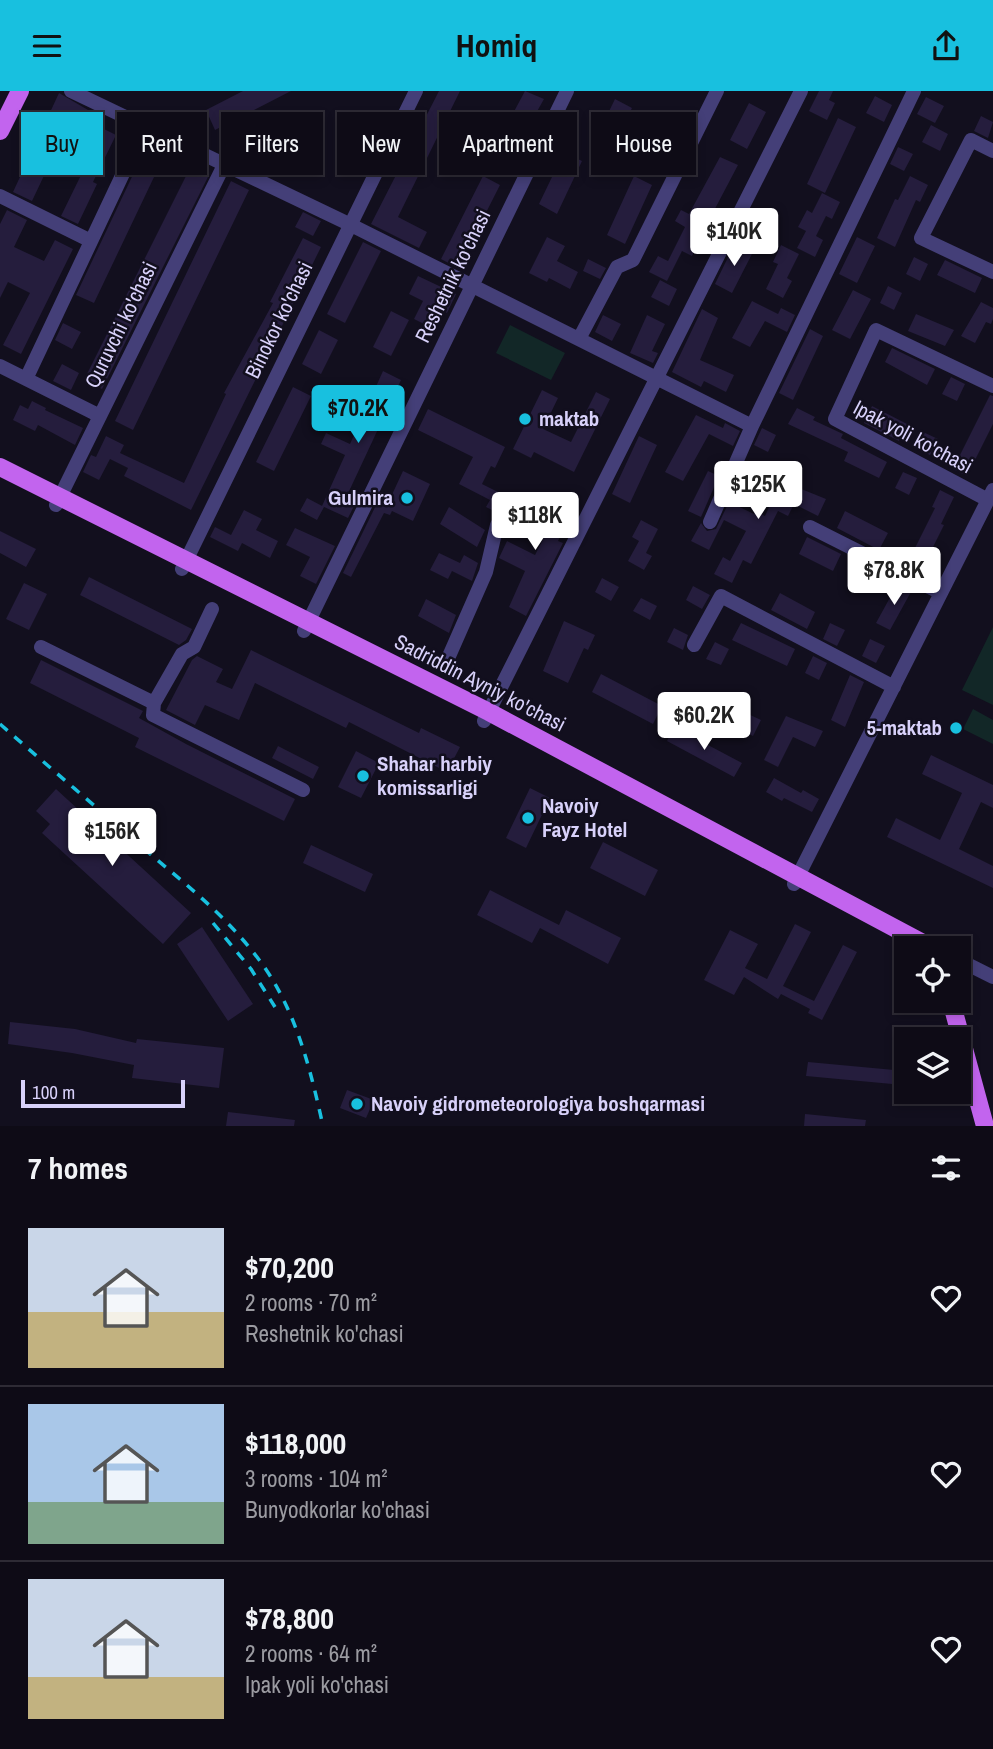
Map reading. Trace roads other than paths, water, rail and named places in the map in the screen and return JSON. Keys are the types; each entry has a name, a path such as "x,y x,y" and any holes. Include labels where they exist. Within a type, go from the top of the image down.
{"main road":[{"path":"0,107 8,91"},
{"path":"0,131 20,91"},
{"name":"Sadriddin Ayniy ko'chasi","path":"0,467 58,501 486,716 796,880 908,936"},
{"name":"Sadriddin Ayniy ko'chasi","path":"0,477 58,501"},
{"name":"Sadriddin Ayniy ko'chasi","path":"796,880 894,938"},
{"path":"954,1013 985,1126"},
{"path":"970,1104 976,1126"}],"street":[{"path":"71,91 117,113"},
{"name":"Binokor ko'chasi","path":"185,565 416,91"},
{"name":"Reshetnik ko'chasi","path":"306,627 567,91"},
{"path":"580,337 617,267 633,260 717,91"},
{"path":"486,716 659,378 801,91"},
{"path":"710,522 752,426 914,91"},
{"path":"993,151 971,140 921,238 993,272"},
{"name":"Quruvchi ko'chasi","path":"58,501 221,171"},
{"path":"26,379 122,175"},
{"path":"245,175 580,337 752,426"},
{"path":"0,196 91,241"},
{"name":"Ipak yoli ko'chasi","path":"796,880 990,495 835,419 876,330 993,386"},
{"path":"0,366 100,416"},
{"path":"446,663 486,572 496,525"},
{"path":"810,527 941,593"},
{"path":"694,645 721,596 894,687"},
{"path":"212,608 194,647 182,655 154,703 153,715 303,790"},
{"path":"41,647 154,703"},
{"path":"971,966 993,977"}],"railway":[{"path":"0,724 197,894 255,954 278,989 295,1026 323,1126"},
{"path":"213,923 251,969 275,1007"}],"place":[{"name":"maktab","path":"525,419"},
{"name":"Gulmira","path":"407,498"},
{"name":"5-maktab","path":"956,728"},
{"name":"Shahar harbiy komissarligi","path":"363,776"},
{"name":"Navoiy Fayz Hotel","path":"528,818"},
{"name":"Navoiy gidrometeorologiya boshqarmasi","path":"357,1104"}]}
